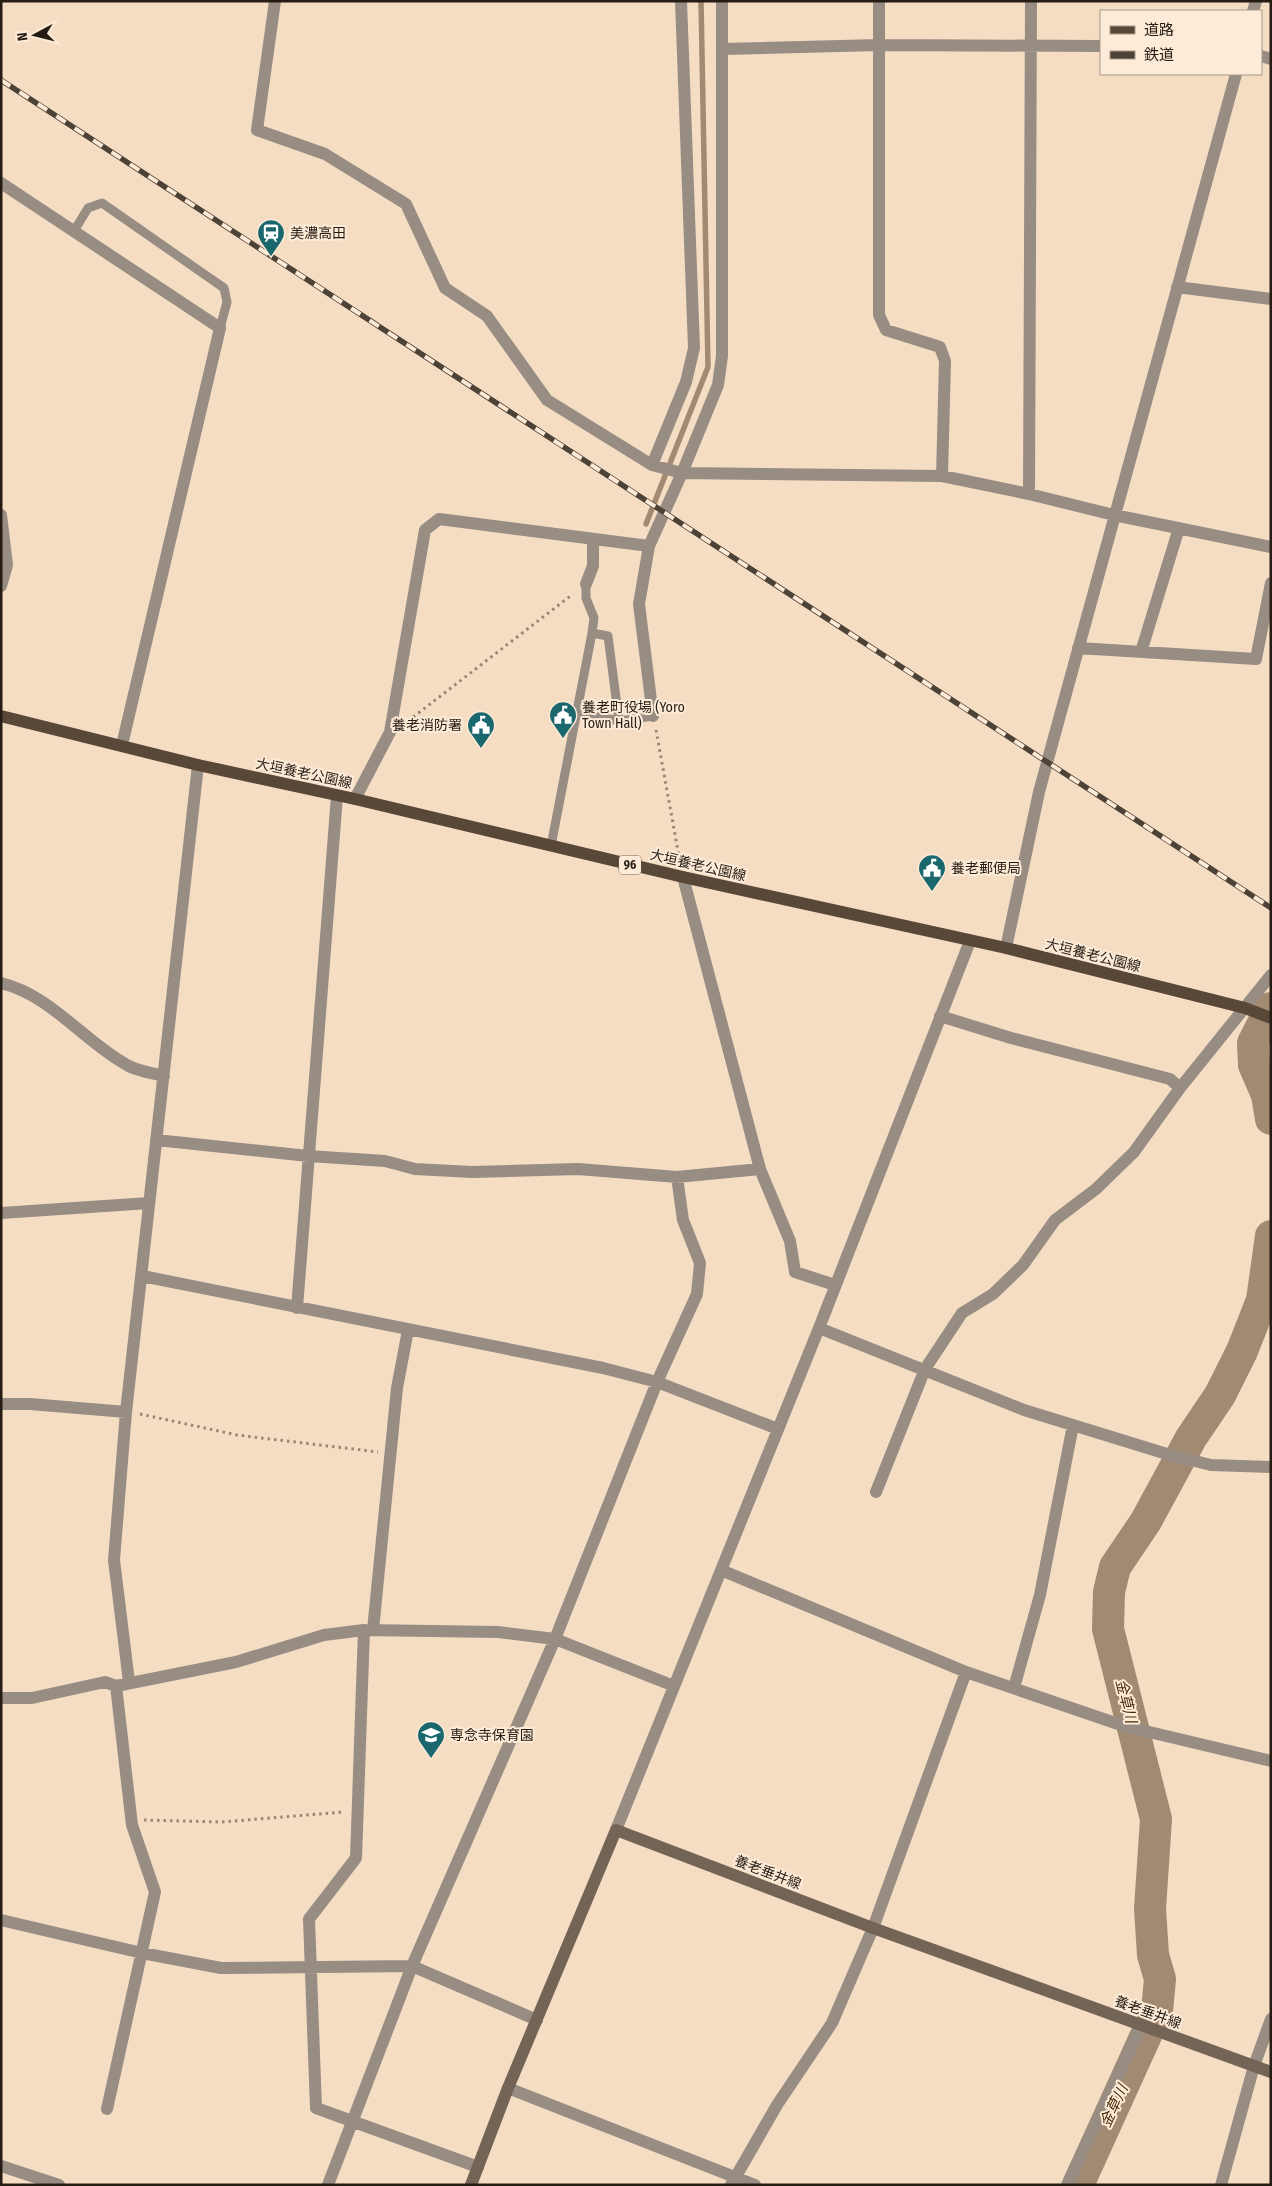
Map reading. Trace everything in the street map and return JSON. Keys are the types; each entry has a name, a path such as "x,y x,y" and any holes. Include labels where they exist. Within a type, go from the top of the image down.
{"main road":[{"name":"大垣養老公園線","path":"1,716 198,765 355,799 683,877 1006,948 1245,1008 1265,1015"},
{"name":"養老垂井線","path":"616,1830 873,1928 1271,2072"},
{"path":"470,2185 508,2088 616,1830"}],"street":[{"path":"275,1 257,130 325,154 406,204 446,288 487,316 547,400 652,465 682,474 942,476 1029,494 1114,515 1271,547"},
{"path":"652,465 686,382 694,348 681,1"},
{"path":"653,716 639,604 649,546 682,474 718,385 722,356 722,1"},
{"path":"879,1 879,315 886,330 940,347 945,361 942,476"},
{"path":"1029,494 1031,1"},
{"path":"722,49 880,45 1100,46"},
{"path":"1006,948 1038,792 1236,75"},
{"path":"1,183 220,328 122,745"},
{"path":"1176,287 1271,299"},
{"path":"1,515 7,565 1,586"},
{"path":"355,799 390,732 425,530 439,519 649,546"},
{"path":"1141,652 1179,528"},
{"path":"586,584 593,566 593,539"},
{"path":"1078,648 1256,659 1271,582"},
{"path":"107,2109 155,1892 131,1820 114,1560 126,1412 198,765"},
{"path":"297,1308 337,796"},
{"path":"683,877 760,1169 790,1241 795,1272 835,1285"},
{"path":"616,1830 819,1328 970,941"},
{"path":"876,1492 925,1369 962,1313 993,1294 1023,1265 1055,1220 1096,1189 1134,1152 1180,1088 1271,975"},
{"path":"1,984 11,986 45,1002 91,1042 128,1066 164,1076"},
{"path":"940,1016 1011,1038 1170,1079 1180,1088"},
{"path":"156,1140 308,1156 385,1161 416,1169 472,1172 578,1169 677,1177 760,1169"},
{"path":"328,2185 412,1966 555,1639 658,1382 697,1294 700,1262 683,1220 677,1177"},
{"path":"1,1213 149,1203"},
{"path":"142,1276 603,1368 658,1382 778,1429"},
{"path":"819,1328 1024,1410 1167,1454 1211,1465 1271,1467"},
{"path":"408,1330 397,1388 391,1453 368,1630 356,1858 309,1919 316,2108 478,2167"},
{"path":"1,1404 30,1404 126,1412"},
{"path":"1014,1688 1040,1595 1073,1425"},
{"path":"721,1570 966,1672 1124,1726 1271,1760"},
{"path":"1,1698 32,1698 105,1682 122,1684 236,1662 324,1635 368,1630 498,1632 555,1639 674,1686"},
{"path":"734,2181 776,2105 832,2023 873,1928 966,1672"},
{"path":"1,1920 142,1953 221,1968 412,1966 537,2020"},
{"path":"1221,2185 1254,2066 1271,2019"},
{"path":"1067,2185 1147,2028"},
{"path":"508,2088 734,2181 755,2185"},
{"path":"1,2166 60,2185"}],"lane":[{"path":"74,231 88,208 102,203 224,288 227,302 220,328"},
{"path":"551,846 592,633 594,618 586,598 586,584"},
{"path":"592,633 608,636 620,721"},
{"path":"576,713 620,721 653,716"}],"path":[{"path":"390,732 417,716 586,584"},
{"path":"653,716 683,877"},
{"path":"126,1412 174,1420 237,1435 391,1453"},
{"path":"131,1820 222,1822 358,1811"}],"waterway":[{"path":"646,524 708,367 701,1"},
{"name":"金草川","path":"1271,1008 1253,1043 1254,1065 1267,1095 1271,1119"},
{"name":"金草川","path":"1078,2185 1157,2011 1160,1979 1153,1955 1150,1909 1156,1819 1108,1629 1109,1592 1115,1567 1146,1521 1191,1438 1220,1395 1242,1351 1262,1300 1271,1236"}],"railway":[{"path":"1,80 1271,908"}],"place":[{"name":"美濃高田","path":"271,257"},
{"name":"養老町役場 (Yoro Town Hall)","path":"563,739"},
{"name":"養老消防署","path":"481,749"},
{"name":"養老郵便局","path":"932,892"},
{"name":"専念寺保育園","path":"431,1759"}]}
